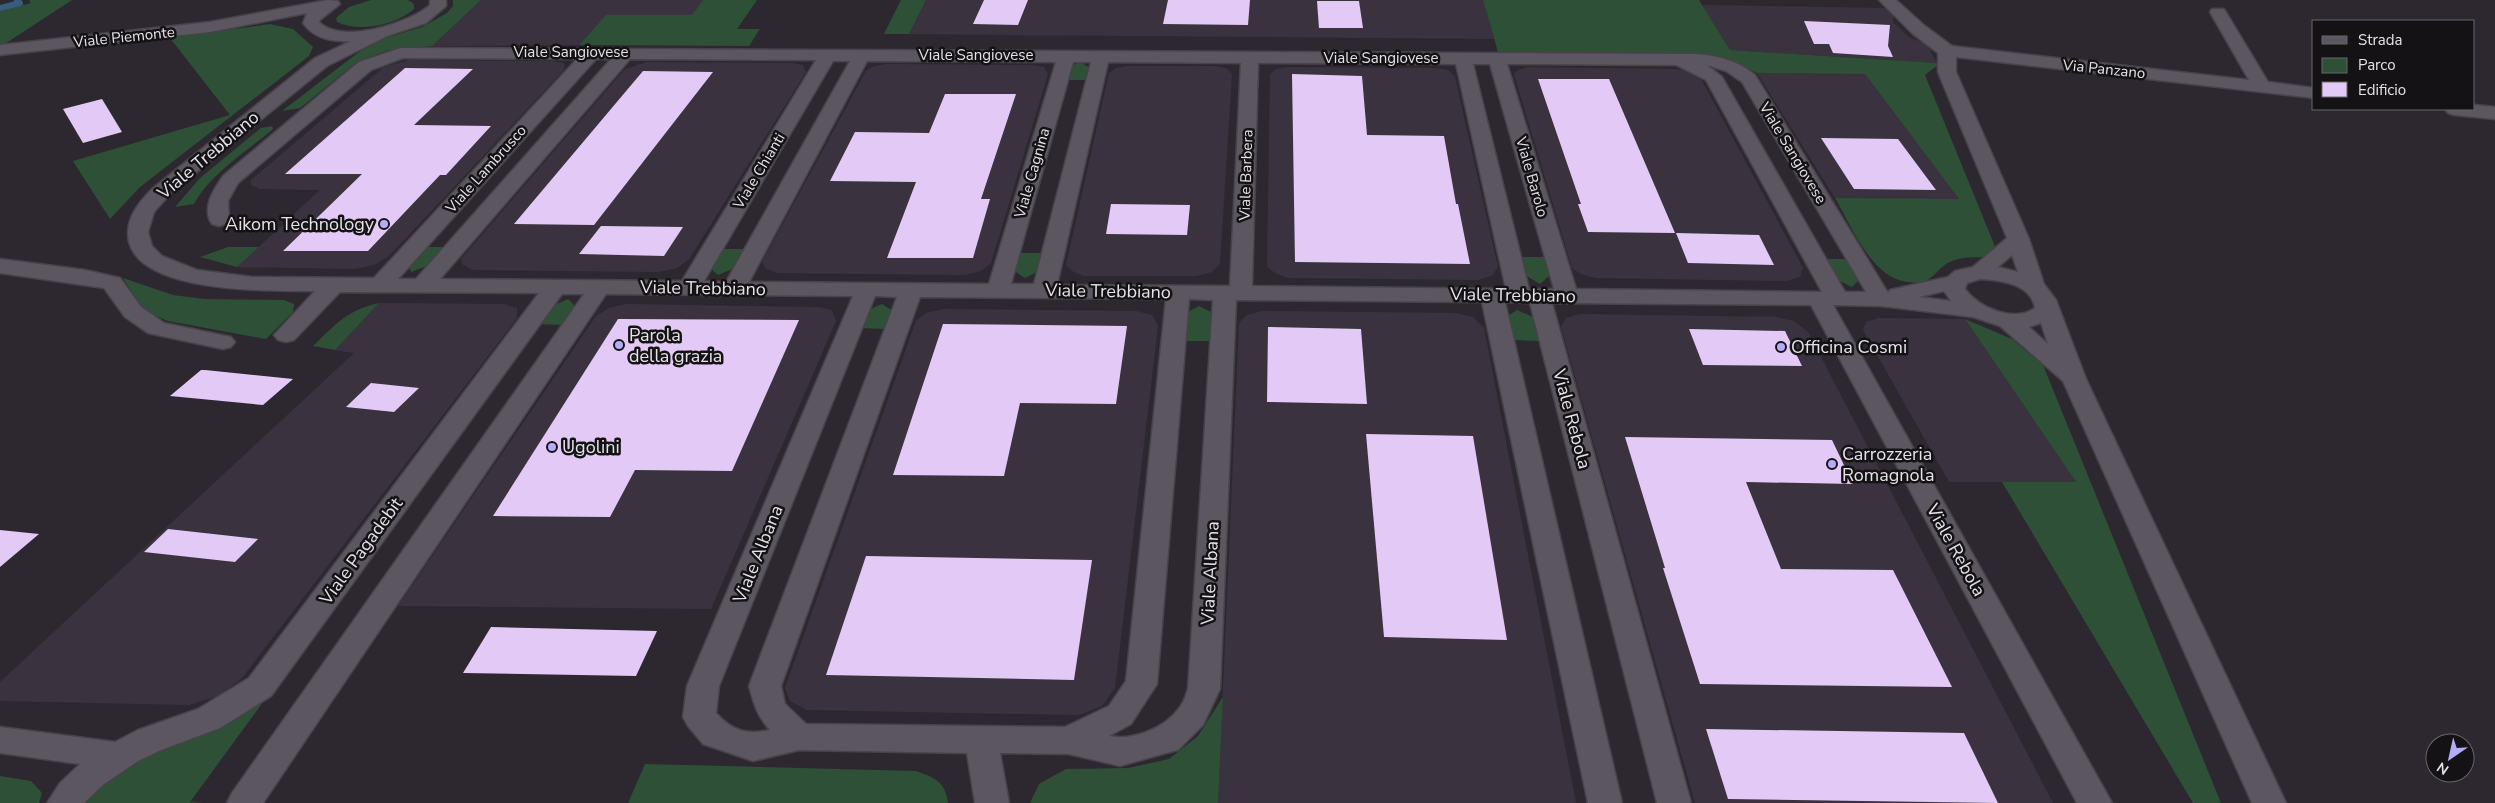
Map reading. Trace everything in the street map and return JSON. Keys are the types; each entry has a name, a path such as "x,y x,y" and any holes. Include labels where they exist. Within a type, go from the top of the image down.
{"street":[{"path":"381,33 419,21 438,6 438,0"},
{"path":"1887,0 1919,30 1947,51 1947,72 2018,239 2034,287 2047,302 2048,310 2074,379 2269,803"},
{"path":"321,62 319,31 311,23 313,17 337,2"},
{"name":"Viale Piemonte","path":"0,50 173,32 248,22 337,2"},
{"path":"2218,12 2262,87"},
{"name":"Viale Piemonte","path":"248,22 282,22 341,36 381,33"},
{"name":"Viale Trebbiano","path":"381,33 321,62 158,194 144,212 137,228 139,245 153,260 178,273 211,281 380,285 1827,298 1880,299 1978,311"},
{"name":"Via Panzano","path":"1947,51 2312,93"},
{"name":"Viale Sangiovese","path":"219,220 218,201 230,180 365,66 401,53 1672,60 1697,58 1723,63 1741,71 1749,79 1880,299"},
{"name":"Viale Lambrusco","path":"380,285 592,53"},
{"name":"Viale Lambrusco","path":"423,285 626,53"},
{"name":"Viale Chianti","path":"689,288 828,54"},
{"name":"Viale Chianti","path":"734,288 862,55"},
{"name":"Viale Cagnina","path":"998,290 1066,56"},
{"path":"1044,291 1101,56"},
{"name":"Viale Barbera","path":"1233,292 1250,57"},
{"path":"1462,59 1517,295 1605,803"},
{"name":"Viale Barolo","path":"1497,59 1567,296"},
{"name":"Viale Sangiovese","path":"1672,60 1699,68 1713,77 1827,298"},
{"path":"2464,110 2495,113"},
{"path":"250,119 301,119"},
{"path":"1980,272 2018,239"},
{"path":"0,266 86,277 112,283 133,312 156,328 223,342"},
{"path":"1980,272 2008,276 2034,287"},
{"name":"Viale Trebbiano","path":"1880,299 1955,282 1968,273 1980,272"},
{"path":"1955,282 1954,289 1958,297 1978,311 2007,320 2034,320 2048,310"},
{"path":"286,335 335,284"},
{"name":"Viale Pagadebit","path":"64,803 89,777 118,756 150,740 192,726 226,710 260,687 556,286"},
{"path":"244,803 600,287"},
{"name":"Viale Albana","path":"867,289 703,686 699,717 715,735 753,747 799,737 982,739 1069,741 1120,752 1166,740 1192,716 1204,689 1233,292"},
{"path":"799,737 771,710 765,686 911,290"},
{"name":"Viale Albana","path":"1069,741 1120,715 1140,684 1178,292"},
{"name":"Viale Rebola","path":"1517,295 1674,803"},
{"name":"Viale Rebola","path":"1827,298 2095,803"},
{"path":"2007,320 2074,379"},
{"path":"982,739 992,803"},
{"path":"0,740 118,756"}],"shaded area":[{"path":"481,0 703,0 692,15 606,15 579,45 432,46"},
{"path":"926,0 1483,0 1494,39 909,34"},
{"path":"1702,5 1886,8 1894,16 1893,22 1909,37 1927,45 1937,63 1730,50"},
{"path":"409,60 553,61 564,63 564,70 389,256 374,265 355,269 237,267 320,190 260,189 251,185 251,180 384,67"},
{"path":"647,62 792,63 803,65 806,72 689,259 677,268 659,272 473,270 463,265 461,259 625,69"},
{"path":"887,64 1032,65 1044,67 1048,74 991,263 981,271 965,275 778,273 766,269 762,262 866,71 874,66"},
{"path":"1127,66 1214,66 1226,68 1232,74 1220,263 1212,272 1196,276 1084,276 1072,271 1066,265 1109,73 1116,68"},
{"path":"1287,67 1434,68 1448,70 1455,77 1498,267 1492,276 1478,280 1288,278 1275,273 1267,267 1270,74 1276,69"},
{"path":"1529,67 1676,69 1690,71 1700,77 1803,268 1800,277 1787,281 1596,278 1581,274 1572,268 1514,74 1518,70"},
{"path":"1757,73 1865,74 1960,200 1835,198"},
{"path":"379,303 503,304 517,308 517,318 242,678 218,696 189,705 0,701 0,682 354,353 335,350"},
{"path":"626,304 818,307 832,310 836,321 711,609 398,606 596,316 609,308"},
{"path":"943,309 1136,311 1152,315 1158,326 1115,688 1102,706 1079,715 807,710 790,701 785,688 916,321 926,313"},
{"path":"1262,311 1456,313 1473,317 1484,328 1576,803 1218,803 1239,323 1247,315"},
{"path":"1580,314 1776,317 1794,321 1808,332 2053,803 1695,803 1561,327 1566,318"},
{"path":"1879,318 1965,319 2076,482 1949,482 1863,330 1866,322"}],"green space":[{"path":"29,0 72,0 0,47 0,11 31,3"},
{"path":"371,0 408,0 414,4 414,9 406,15 377,26 356,27 337,22 336,18 349,7"},
{"path":"453,0 481,0 432,46 389,50 358,61 300,108 282,111 372,42 422,27 447,13 453,6"},
{"path":"703,0 757,0 737,29 760,29 749,46 579,45 606,15 692,15"},
{"path":"901,0 926,0 909,34 884,34"},
{"path":"1483,0 1699,0 1730,50 1937,63 1938,65 1925,75 1996,249 1991,257 1951,261 1927,280 1917,283 1897,279 1885,273 1865,251 1835,198 1959,199 1865,74 1757,73 1727,59 1703,54 1498,52"},
{"path":"270,24 293,29 313,47 309,56 140,187 110,219 73,161 230,115 170,38"},
{"path":"1080,62 1090,68 1087,80 1066,80 1069,67"},
{"path":"272,126 273,129 210,182 194,204 175,207 200,178 261,128"},
{"path":"228,247 259,247 237,267 200,257"},
{"path":"423,247 446,247 432,264 411,272 408,263"},
{"path":"721,249 745,249 735,268 718,275 710,268"},
{"path":"1018,253 1043,253 1039,271 1025,278 1013,270"},
{"path":"1520,257 1545,257 1549,276 1540,284 1525,275"},
{"path":"1823,259 1849,259 1861,278 1852,287 1834,278"},
{"path":"123,278 173,295 204,299 284,300 294,304 293,312 266,339 168,321 144,311"},
{"path":"568,299 576,307 563,325 537,324 550,307"},
{"path":"379,303 335,350 313,346 342,319 358,310"},
{"path":"882,304 893,311 886,329 859,328 866,311"},
{"path":"1199,306 1213,313 1211,341 1184,341 1186,313"},
{"path":"1517,310 1533,317 1539,341 1512,340 1506,317"},
{"path":"1965,319 2012,339 2043,365 2221,803 2193,803 2002,482 2076,482"},
{"path":"1223,697 1218,803 1030,803 1039,784 1066,769 1128,768 1169,759 1198,736"},
{"path":"266,698 190,802 202,803 82,803 102,782 151,752 202,734"},
{"path":"645,764 916,771 934,778 942,785 948,803 628,803"},
{"path":"0,776 31,781 42,793 39,803 0,803"}],"building":[{"path":"984,0 1028,0 1018,25 973,24"},
{"path":"1168,0 1250,0 1248,25 1163,24"},
{"path":"1317,1 1359,1 1363,28 1319,28"},
{"path":"1804,21 1890,25 1888,46 1893,57 1833,53 1829,44 1814,44"},
{"path":"405,68 473,69 414,125 491,126 446,175 440,175 368,251 283,251 362,174 285,174"},
{"path":"643,71 713,72 594,225 514,224"},
{"path":"1292,74 1362,76 1367,135 1444,136 1456,204 1458,204 1470,264 1295,262"},
{"path":"1538,79 1609,79 1675,233 1588,232 1578,204 1581,204"},
{"path":"945,94 1016,94 981,199 990,199 973,258 887,258 916,182 830,181 855,132 929,133"},
{"path":"102,99 122,132 83,143 63,109"},
{"path":"1821,138 1898,139 1936,190 1854,189"},
{"path":"1111,204 1190,205 1187,235 1106,234"},
{"path":"601,226 683,227 664,256 579,254"},
{"path":"1676,233 1759,235 1774,265 1688,263"},
{"path":"618,319 799,320 732,471 635,470 610,517 493,516"},
{"path":"943,324 1127,326 1116,404 1020,403 1004,476 893,475"},
{"path":"1268,327 1361,329 1367,404 1267,402"},
{"path":"1689,329 1785,331 1802,366 1703,365"},
{"path":"201,370 293,379 263,405 170,396"},
{"path":"371,383 419,388 394,412 346,407"},
{"path":"1366,434 1473,436 1507,640 1384,637"},
{"path":"1625,437 1832,440 1853,484 1746,482 1781,569 1893,570 1952,687 1700,684 1663,568 1665,568"},
{"path":"168,529 258,539 235,562 144,552"},
{"path":"0,530 39,534 0,567"},
{"path":"866,556 1092,560 1074,680 826,675"},
{"path":"491,627 657,631 636,676 463,673"},
{"path":"1706,729 1964,733 1998,803 1728,799"}],"waterway":[{"path":"0,8 20,3 17,0"}],"place":[{"name":"Aikom Technology","path":"384,224"},
{"name":"Parola della grazia","path":"619,345"},
{"name":"Officina Cosmi","path":"1781,347"},
{"name":"Ugolini","path":"552,447"},
{"name":"Carrozzeria Romagnola","path":"1832,464"}]}
